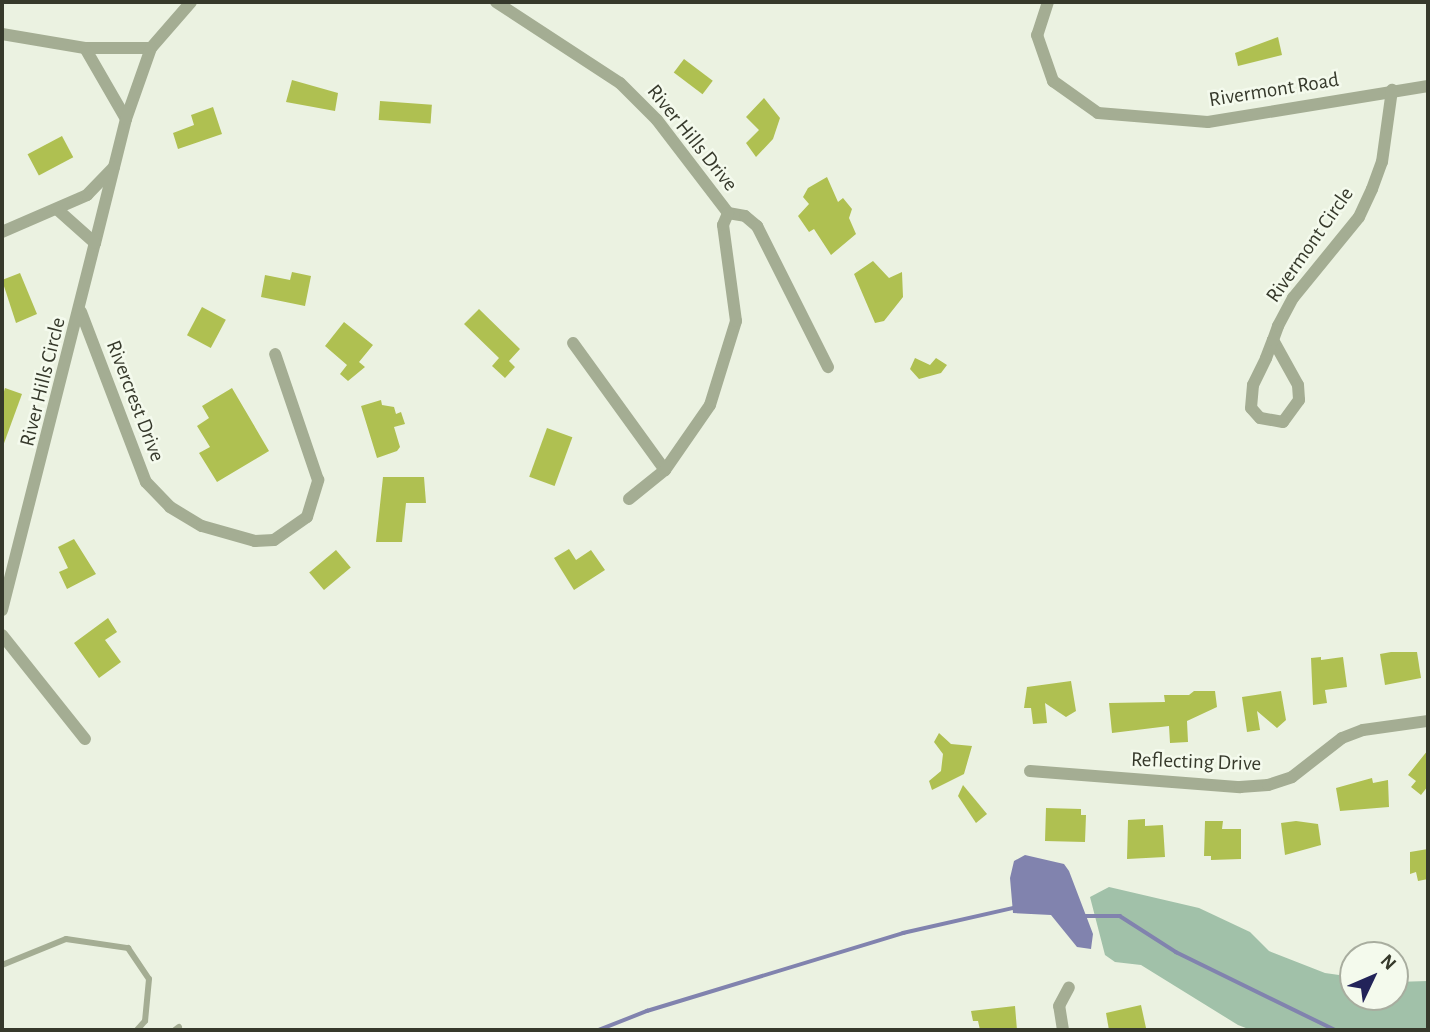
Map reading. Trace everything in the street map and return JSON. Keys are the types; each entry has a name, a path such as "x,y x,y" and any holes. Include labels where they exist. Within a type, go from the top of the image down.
{"street":[{"path":"2,34 85,48 151,48 191,2"},
{"name":"River Hills Drive","path":"496,2 620,83 657,120 728,213 723,225 736,321 710,405 664,470 629,499"},
{"name":"Rivermont Road","path":"1048,2 1037,35 1053,82 1098,113 1208,122 1428,86"},
{"path":"85,48 126,119"},
{"name":"River Hills Circle","path":"2,610 81,312 126,119 151,48"},
{"name":"Rivermont Circle","path":"1273,340 1298,385 1298,400 1283,422 1260,418 1250,397 1273,340 1293,298 1337,247 1372,189 1382,162 1392,90"},
{"name":"River Hills Circle","path":"2,232 58,210 87,195 114,167"},
{"path":"58,210 95,243"},
{"path":"728,213 745,216 762,235 828,367"},
{"name":"Rivercrest Drive","path":"81,312 132,455 146,482 170,507 202,526 255,541 275,540 307,517 318,480 275,354"},
{"path":"573,343 664,470"},
{"path":"2,635 85,739"},
{"name":"Reflecting Drive","path":"1030,771 1240,787 1268,785 1292,777 1342,738 1363,730 1428,721"},
{"path":"1063,1030 1059,1006 1069,988"}],"lane":[{"path":"2,965 66,939 128,948 149,979 145,1021 137,1030"}],"green space":[{"path":"1109,887 1199,908 1250,932 1269,951 1325,973 1339,975 1339,1011 1409,1011 1409,982 1428,981 1428,1030 1251,1030 1238,1025 1141,965 1115,962 1105,955 1090,897"}],"water":[{"path":"1025,855 1064,864 1069,871 1093,934 1091,949 1077,947 1051,915 1013,913 1010,878 1014,861"}],"building":[{"path":"1278,37 1282,55 1238,66 1235,53"},
{"path":"684,59 713,81 703,94 674,73"},
{"path":"292,80 338,93 335,111 286,102"},
{"path":"764,98 780,118 773,139 756,157 746,143 759,130 746,117"},
{"path":"380,101 432,105 431,124 379,120"},
{"path":"213,107 222,134 178,149 173,133 194,125 191,115"},
{"path":"62,136 73,157 39,176 28,154"},
{"path":"827,177 838,202 843,198 852,209 849,218 856,234 831,255 814,229 809,232 798,216 809,204 803,197 808,188"},
{"path":"873,261 889,278 902,272 903,297 884,321 875,323 854,274"},
{"path":"292,272 311,276 305,306 261,297 265,275 290,280"},
{"path":"20,273 37,314 16,323 2,280"},
{"path":"202,307 226,320 211,348 187,335"},
{"path":"479,309 520,349 509,361 515,367 505,378 492,366 499,358 464,324"},
{"path":"344,322 373,345 359,362 365,367 348,381 340,374 347,365 325,346"},
{"path":"915,358 930,365 936,358 947,365 941,373 919,379 910,369"},
{"path":"5,388 22,394 3,446 2,398"},
{"path":"232,388 269,451 217,482 199,453 210,447 197,426 209,418 202,406"},
{"path":"381,400 382,405 394,407 396,414 401,412 405,424 394,427 400,447 397,451 377,458 361,406"},
{"path":"547,428 572,437 555,486 529,477"},
{"path":"383,477 424,477 426,503 406,503 402,542 376,542"},
{"path":"74,539 96,574 67,589 59,572 68,568 58,547"},
{"path":"569,549 576,560 591,550 605,570 574,590 554,558"},
{"path":"336,550 351,568 324,590 309,572"},
{"path":"108,618 117,632 105,640 121,662 99,678 74,643"},
{"path":"1417,652 1421,678 1385,685 1380,654"},
{"path":"1321,657 1321,660 1343,657 1347,687 1325,690 1327,703 1313,705 1311,658"},
{"path":"1071,681 1076,711 1066,717 1045,703 1047,723 1033,724 1031,708 1024,708 1027,687"},
{"path":"1194,691 1215,691 1217,707 1187,721 1188,742 1170,743 1169,726 1112,733 1109,703 1165,702 1164,695 1189,695"},
{"path":"1281,691 1286,720 1277,728 1257,711 1260,730 1247,732 1242,697"},
{"path":"939,733 951,744 972,746 964,774 932,790 929,781 941,771 943,754 934,742"},
{"path":"1428,750 1428,786 1421,795 1411,787 1416,781 1408,775"},
{"path":"1372,778 1373,783 1388,780 1389,807 1340,811 1336,788"},
{"path":"963,785 987,814 976,823 958,796"},
{"path":"1046,808 1081,809 1081,815 1086,815 1085,842 1045,841"},
{"path":"1145,819 1145,826 1163,825 1165,857 1127,859 1128,820"},
{"path":"1205,821 1223,821 1222,829 1241,829 1241,859 1211,860 1211,856 1204,856"},
{"path":"1296,821 1318,824 1321,845 1285,855 1281,823"},
{"path":"1428,849 1428,879 1418,881 1416,872 1410,874 1410,852"},
{"path":"1141,1005 1146,1028 1109,1030 1106,1013"},
{"path":"1015,1006 1017,1030 980,1030 978,1021 973,1021 971,1011"}],"waterway":[{"path":"599,1030 647,1011 903,933 1013,908"},
{"path":"1082,916 1120,916 1176,952 1335,1030"}]}
